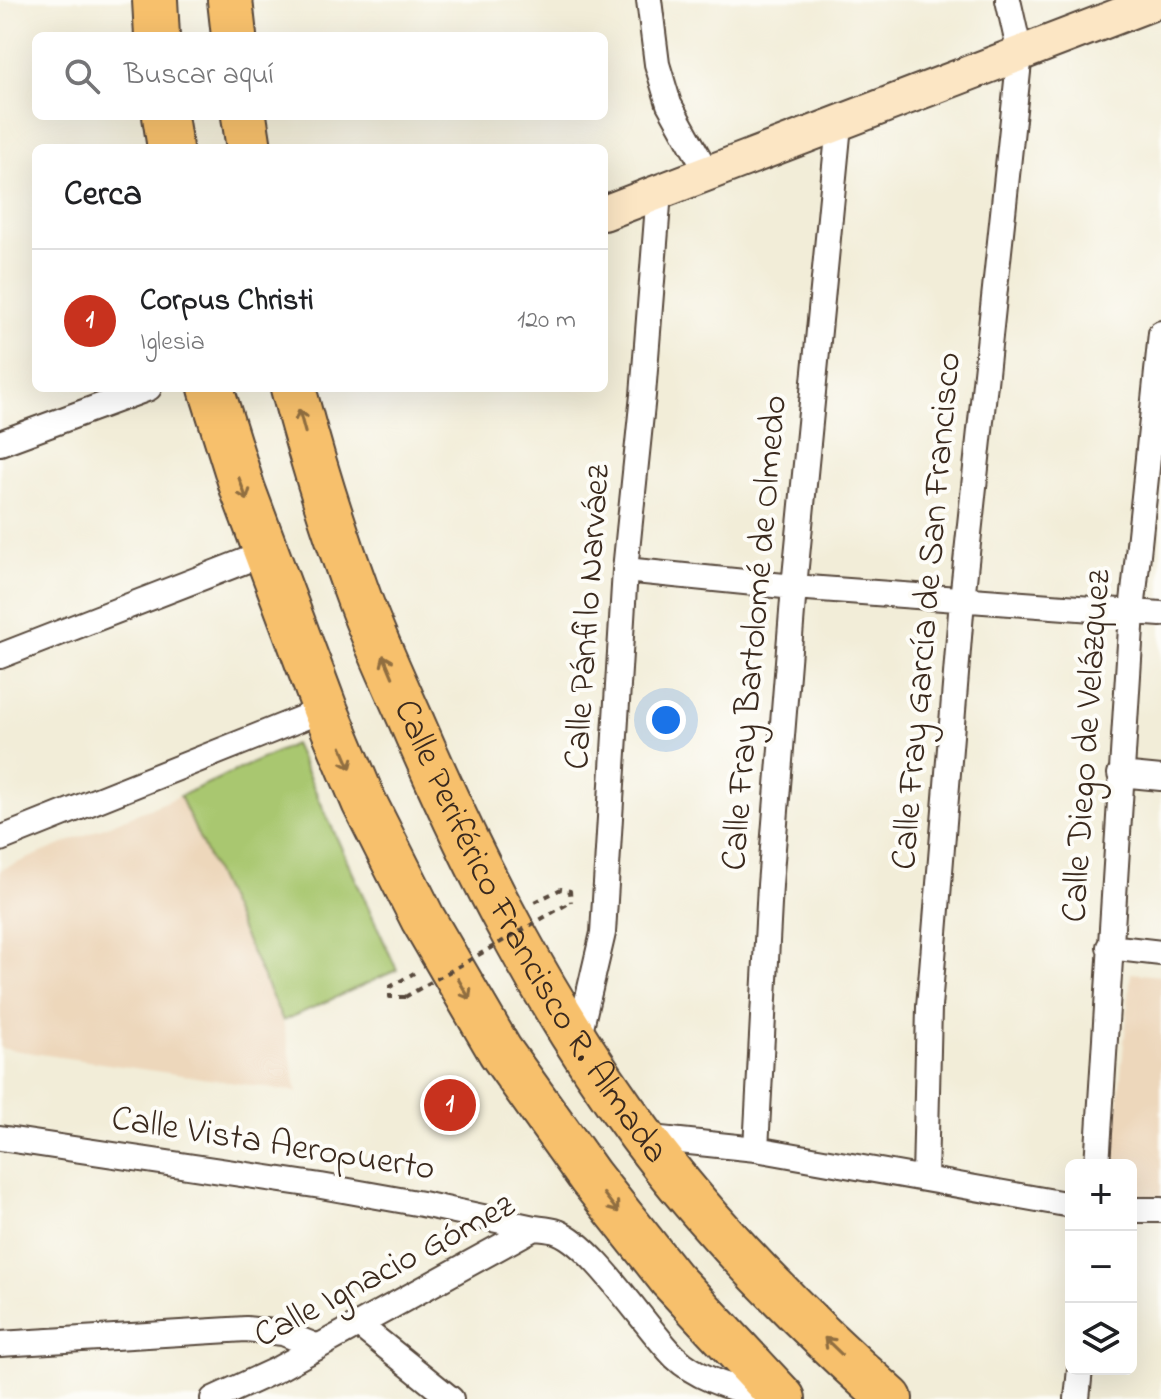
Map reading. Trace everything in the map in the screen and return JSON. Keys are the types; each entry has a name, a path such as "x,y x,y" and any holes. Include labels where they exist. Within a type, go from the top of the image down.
{"highway":[{"path":"155,0 157,32"},
{"path":"230,0 234,32"},
{"path":"166,120 169,144"},
{"path":"245,120 248,144"},
{"name":"Calle Periférico Francisco R. Almada","path":"212,392 243,490 325,709 364,802 423,919 500,1051 590,1177 671,1279 783,1399"},
{"name":"Calle Periférico Francisco R. Almada","path":"294,392 314,468 361,604 431,769 504,918 577,1045 642,1137 749,1264 890,1399"}],"main road":[{"path":"608,211 1160,0"}],"street":[{"path":"649,0 657,64 669,104 708,174"},
{"name":"Calle Fray García de San Francisco","path":"925,1178 929,1007 962,600 1020,53 1008,0"},
{"name":"Calle Fray Bartolomé de Olmedo","path":"756,1149 770,885 794,587 839,125"},
{"name":"Calle Pánfilo Narváez","path":"577,1045 603,933 625,570 659,192"},
{"name":"Calle Diego de Velázquez","path":"1097,1159 1132,612 1156,440 1161,333"},
{"path":"0,443 138,392"},
{"path":"0,656 268,552"},
{"path":"625,570 794,587 1161,614"},
{"path":"0,839 325,709"},
{"path":"1120,774 1161,778"},
{"path":"1109,947 1161,953"},
{"path":"642,1137 756,1149 1065,1204"},
{"name":"Calle Vista Aeropuerto","path":"0,1138 321,1186 534,1228"},
{"path":"1137,1210 1161,1210"},
{"name":"Calle Ignacio Gómez","path":"213,1399 276,1370 534,1228 559,1232 584,1250 677,1358 701,1374 732,1388 770,1399"},
{"path":"359,1325 451,1399"},
{"path":"0,1344 246,1329 283,1333 318,1347"},
{"path":"1077,1399 1079,1375"}],"path":[{"path":"445,956 390,987 390,997 405,997 571,902 570,891 561,889 504,918"}],"shaded area":[{"path":"180,796 283,1021 297,1092 0,1048 0,870"},
{"path":"1131,973 1161,976 1161,1200 1137,1202 1137,1159 1113,1159"}],"green space":[{"path":"294,744 397,970 283,1021 180,796"}],"place":[{"name":"Corpus Christi","path":"450,1105"}]}
